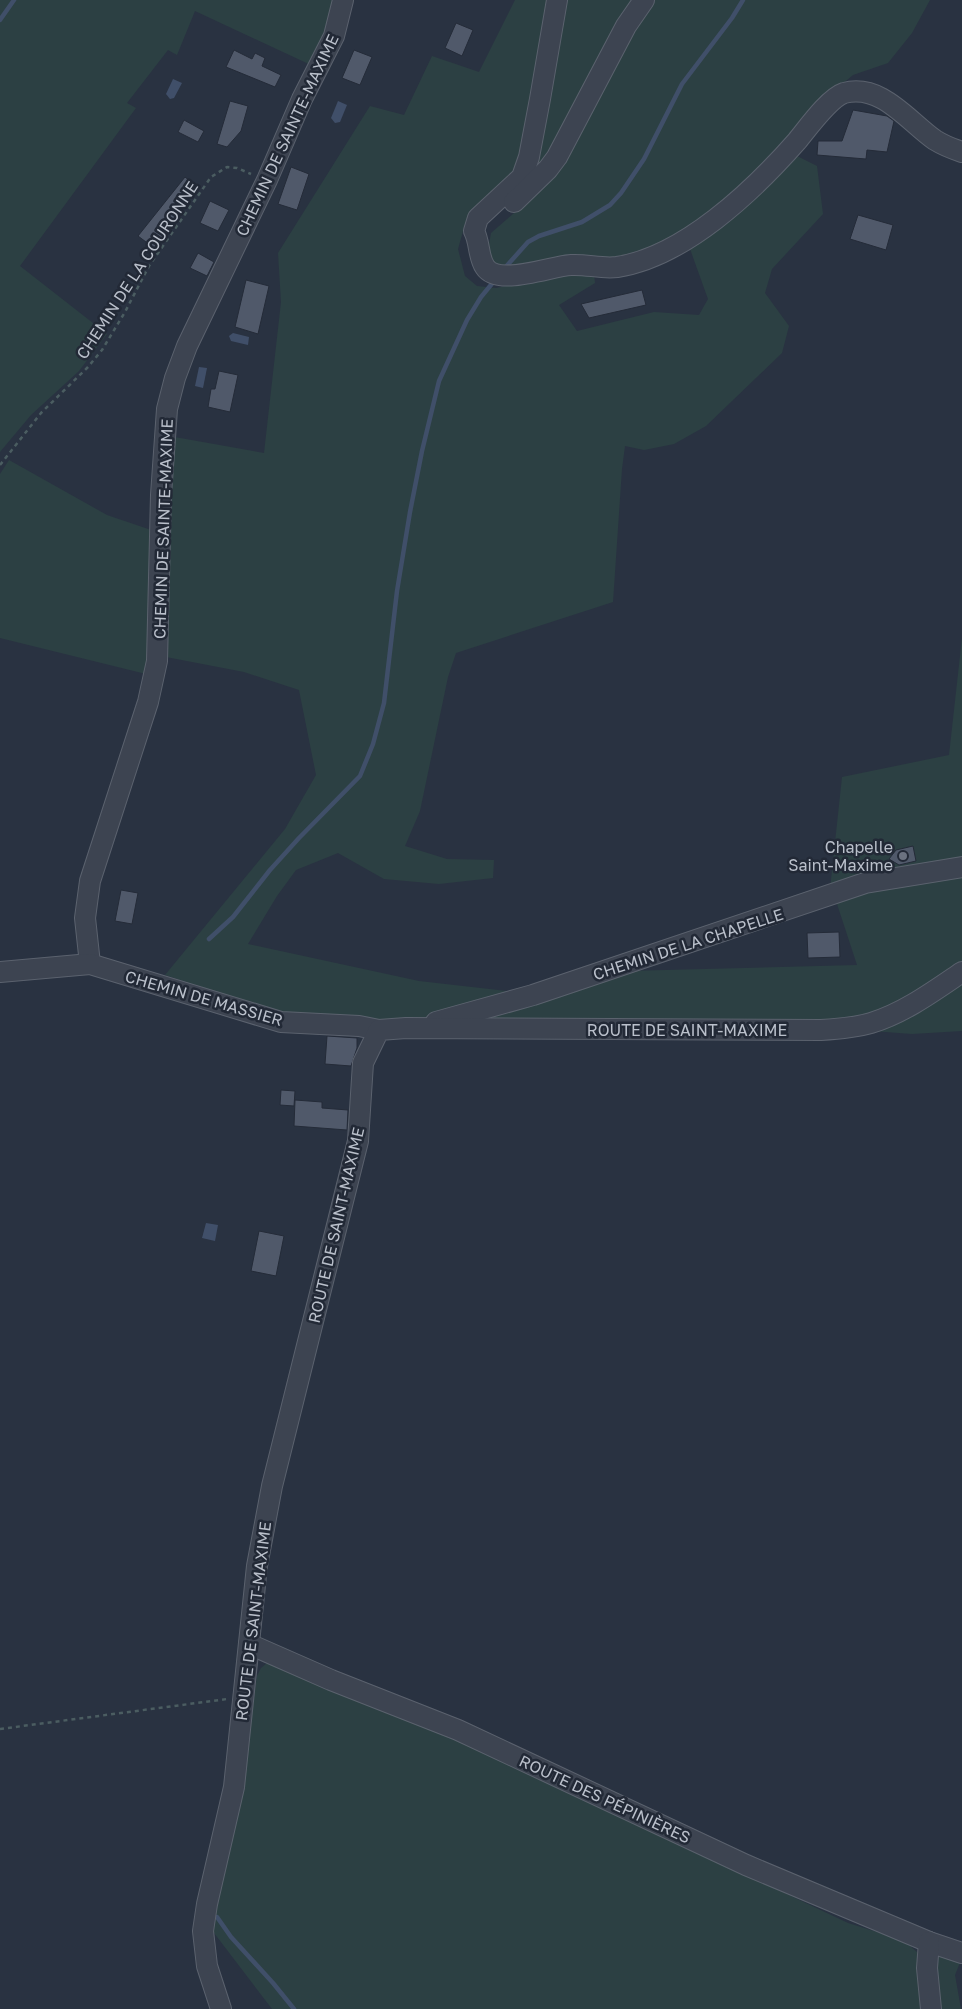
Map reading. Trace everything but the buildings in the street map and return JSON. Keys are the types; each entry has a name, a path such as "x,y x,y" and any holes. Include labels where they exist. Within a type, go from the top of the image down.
{"street":[{"name":"CHEMIN DE SAINTE-MAXIME","path":"90,964 85,918 90,881 148,702 158,661 161,495 167,409 175,378 188,346 267,180 302,99 334,36 343,0"},
{"path":"557,0 529,157 522,177 478,218 474,231 478,238 482,262 486,269 501,276 572,265 596,268 616,267 643,261 678,245 704,227 756,183 829,105 844,93 864,92 888,101 935,140 962,152"},
{"path":"478,238 487,225 523,195 557,157 626,26 644,0"},
{"name":"CHEMIN DE LA CHAPELLE","path":"415,1028 533,994 865,883 875,875 962,867"},
{"path":"0,972 90,964"},
{"name":"CHEMIN DE MASSIER","path":"90,964 282,1022 308,1025 344,1025 378,1030"},
{"name":"ROUTE DE SAINT-MAXIME","path":"220,2009 208,1966 203,1931 207,1904 234,1787 256,1574 262,1535 358,1140 364,1062 378,1030 415,1028 821,1030 850,1028 873,1023 893,1014 930,994 962,972"},
{"name":"ROUTE DES PÉPINIÈRES","path":"249,1644 331,1680 458,1730 746,1865 929,1942 962,1953"},
{"path":"929,1942 927,1968 931,2009"}],"path":[{"name":"CHEMIN DE LA COURONNE","path":"0,464 41,413 81,374 102,350 125,312 149,266 211,177 227,167 237,168 267,180"},
{"path":"0,1729 243,1697"}],"green space":[{"path":"0,0 337,0 313,66 195,11 177,55 168,50 127,103 136,108 20,266 107,334 79,371 31,415 0,452"},
{"path":"515,0 547,0 520,166 508,182 465,224 458,249 465,276 477,286 496,288 560,274 594,273 595,283 559,305 577,331 654,312 699,315 708,299 690,249 733,217 795,155 817,166 823,214 772,269 765,293 789,326 782,353 706,426 674,444 644,450 625,446 613,602 456,653 448,677 420,811 405,846 447,859 494,860 493,878 439,884 384,879 338,853 296,870 277,896 248,944 419,981 507,991 504,998 424,1019 389,1023 289,1016 165,975 285,829 316,775 299,690 244,672 166,657 169,436 264,453 281,302 278,253 370,106 404,115 432,56 479,72"},
{"path":"560,0 636,0 547,159 532,177"},
{"path":"655,0 930,0 912,33 888,63 853,75 835,90 729,200 694,229 638,257 509,271 498,267 490,258 489,244 491,233 528,201 624,43"},
{"path":"9,460 107,515 154,531 150,652 146,674 0,638 0,474"},
{"path":"962,638 962,862 830,889 842,777 949,755"},
{"path":"962,872 962,962 918,996 853,1022 444,1024 626,971 857,965 836,901 866,890"},
{"path":"962,976 962,1031 912,1034 872,1031"},
{"path":"267,1663 275,1663 371,1703 551,1782 848,1923 903,1940 917,1952 921,1964 926,2009 272,2009 211,1929 241,1795 257,1676 261,1668"},
{"path":"940,1953 961,1960 955,1975 961,2009 935,2009 934,1955"}],"water":[{"path":"173,79 182,83 174,98 170,99 166,94"},
{"path":"338,101 347,105 340,122 335,123 331,118"},
{"path":"233,333 249,337 248,345 231,341 229,336"},
{"path":"199,367 207,368 203,388 195,386"},
{"path":"206,1223 218,1225 215,1241 202,1238"}],"waterway":[{"path":"0,20 14,0"},
{"path":"503,270 528,242 539,236 582,222 610,205 621,193 644,159 682,84 732,18 743,0"},
{"path":"209,939 233,917 270,870 360,776 373,744 384,703 397,591 410,512 439,381 467,320 481,297 495,280"},
{"path":"217,1917 231,1937 294,2009"}],"place":[{"name":"Chapelle Saint-Maxime","path":"903,856"}]}
